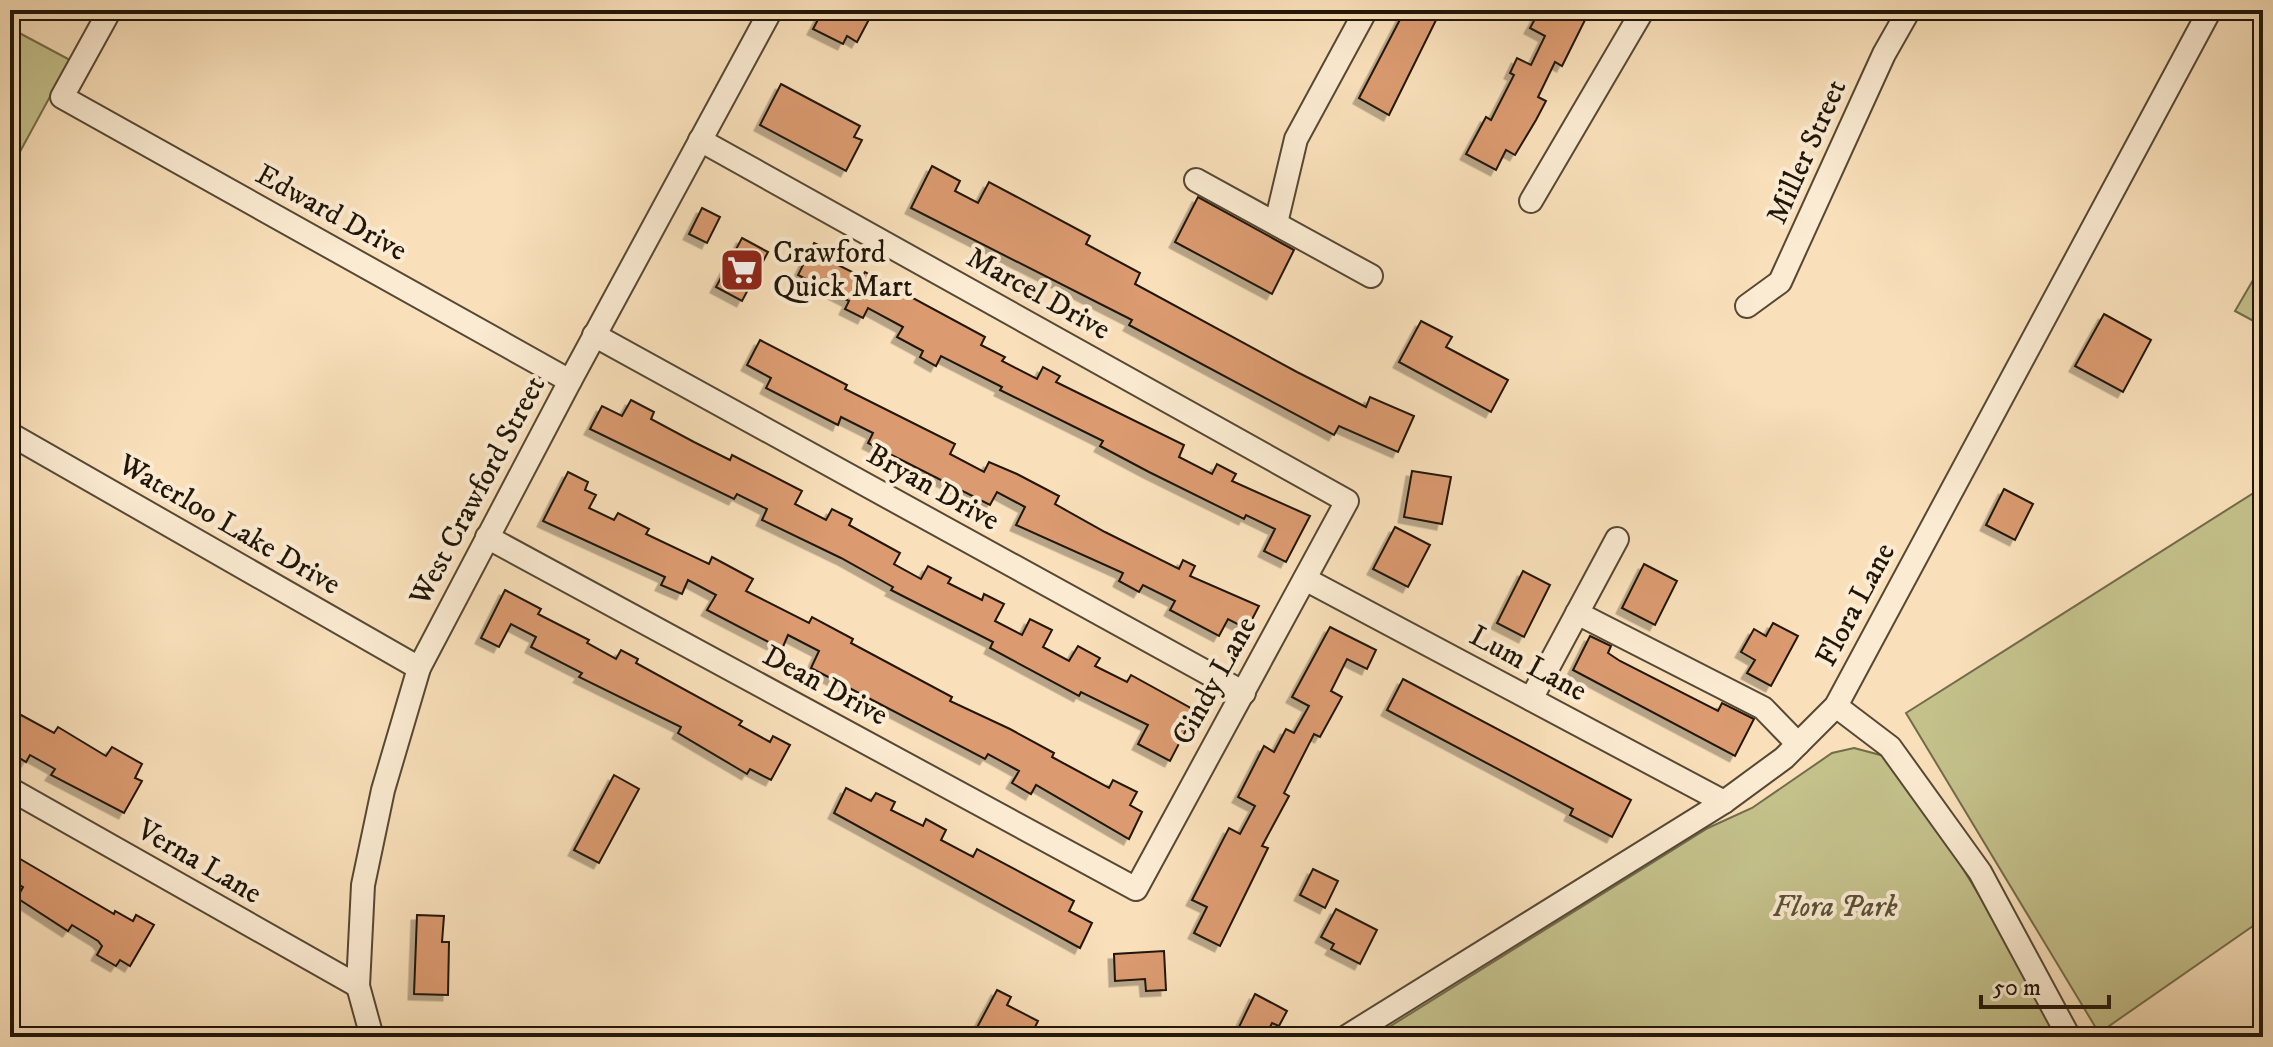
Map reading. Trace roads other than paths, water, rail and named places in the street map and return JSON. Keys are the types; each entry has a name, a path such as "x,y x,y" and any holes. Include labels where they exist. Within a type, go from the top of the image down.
{"street":[{"name":"Edward Drive","path":"110,10 62,97 570,381"},
{"name":"West Crawford Street","path":"372,1037 358,986 363,885 383,790 419,668 594,335 771,10"},
{"path":"1276,223 1296,139 1366,10"},
{"path":"1531,201 1643,10"},
{"name":"Miller Street","path":"1747,306 1780,282 1884,54 1909,10"},
{"name":"Flora Lane","path":"1346,1037 1724,802 1798,744 1836,706 2210,10"},
{"name":"Marcel Drive","path":"700,140 1347,501"},
{"path":"1196,180 1371,276"},
{"name":"Bryan Drive","path":"594,335 1244,693"},
{"name":"Waterloo Lake Drive","path":"10,434 419,668"},
{"name":"Cindy Lane","path":"1136,889 1347,501"},
{"name":"Dean Drive","path":"487,537 1136,889"},
{"path":"1531,699 1617,539"},
{"name":"Lum Lane","path":"1305,579 1724,802"},
{"path":"1577,613 1763,708 1798,744"},
{"path":"1836,706 1890,747 1980,872 2069,1037"},
{"name":"Verna Lane","path":"10,789 358,986"}],"place":[{"name":"Crawford Quick Mart","path":"742,270"}],"park label":[{"name":"Flora Park","path":"1835,907"}]}
